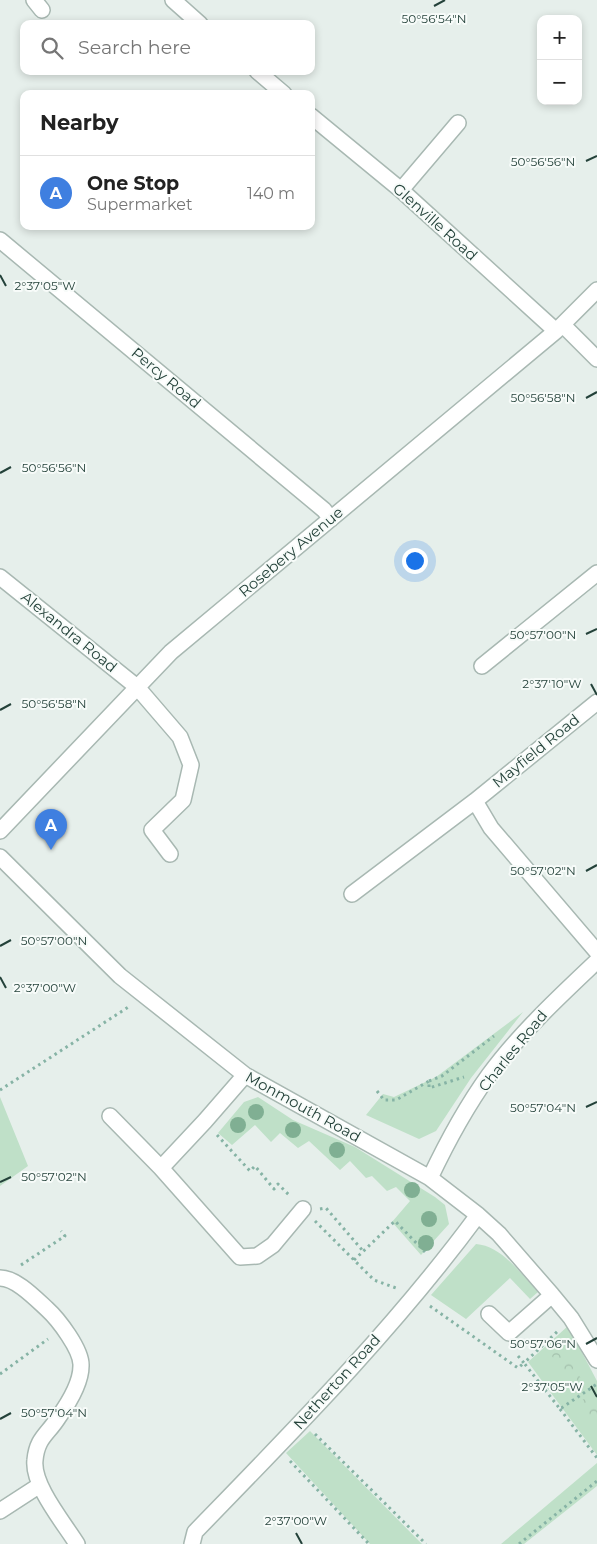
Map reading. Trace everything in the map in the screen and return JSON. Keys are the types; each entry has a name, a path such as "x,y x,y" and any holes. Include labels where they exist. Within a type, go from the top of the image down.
{"street":[{"path":"173,0 196,20"},
{"path":"262,75 279,90"},
{"name":"Glenville Road","path":"315,119 401,190 597,360"},
{"path":"401,190 458,123"},
{"name":"Percy Road","path":"0,240 316,504 331,519"},
{"name":"Rosebery Avenue","path":"0,831 171,652 560,328 597,290"},
{"path":"482,666 597,573"},
{"name":"Alexandra Road","path":"0,577 137,687 180,737 191,765 183,800 152,830 170,854"},
{"name":"Mayfield Road","path":"352,894 475,801 597,702"},
{"path":"475,801 491,828 597,952"},
{"name":"Monmouth Road","path":"0,857 120,976 245,1075 430,1178 478,1215 499,1234 571,1318 597,1360"},
{"name":"Charles Road","path":"430,1178 448,1140 490,1075 540,1016 597,961"},
{"path":"160,1168 205,1121 245,1075"},
{"path":"110,1116 160,1168 240,1257 257,1256 273,1245 310,1210"},
{"name":"Netherton Road","path":"192,1544 195,1532 302,1421 440,1267 478,1215"},
{"path":"1,1278 6,1278 34,1297 59,1320 82,1365 75,1391 58,1419 39,1440 34,1462 40,1485 77,1544"},
{"path":"489,1314 509,1332 552,1295"},
{"path":"0,1511 40,1485"}],"path":[{"path":"0,1090 144,996"},
{"path":"378,1091 384,1100 396,1100 429,1081 442,1076 499,1032"},
{"path":"429,1081 429,1088 465,1077 473,1071 490,1075"},
{"path":"310,1210 326,1208 364,1251"},
{"path":"354,1260 395,1221 440,1267"},
{"path":"1,1278 65,1236 61,1231"},
{"path":"415,1295 518,1368 571,1318"},
{"path":"0,1374 63,1328"},
{"path":"518,1356 597,1458"},
{"path":"560,1409 597,1384"},
{"path":"302,1421 426,1544"},
{"path":"277,1447 369,1544"},
{"path":"519,1544 597,1481"}],"green space":[{"path":"523,1012 471,1078 436,1131 419,1139 366,1115 383,1094 394,1097 436,1077"},
{"path":"0,1097 28,1166 0,1186"},
{"path":"258,1097 293,1120 355,1147 435,1197 445,1205 449,1224 421,1255 392,1222 410,1201 396,1187 387,1191 372,1176 366,1178 350,1161 340,1170 309,1141 298,1148 280,1133 271,1142 255,1125 232,1145 218,1133 244,1102"},
{"path":"476,1244 485,1246 503,1255 538,1292 530,1299 510,1278 466,1319 431,1295"},
{"path":"568,1326 597,1381 597,1455 528,1362"},
{"path":"559,1342 586,1387 574,1393 549,1351"},
{"path":"591,1395 597,1406 597,1430 579,1402"},
{"path":"310,1431 422,1544 370,1544 286,1453"},
{"path":"597,1463 597,1486 524,1544 501,1544"}],"place":[{"name":"One Stop","path":"51,850"}]}
